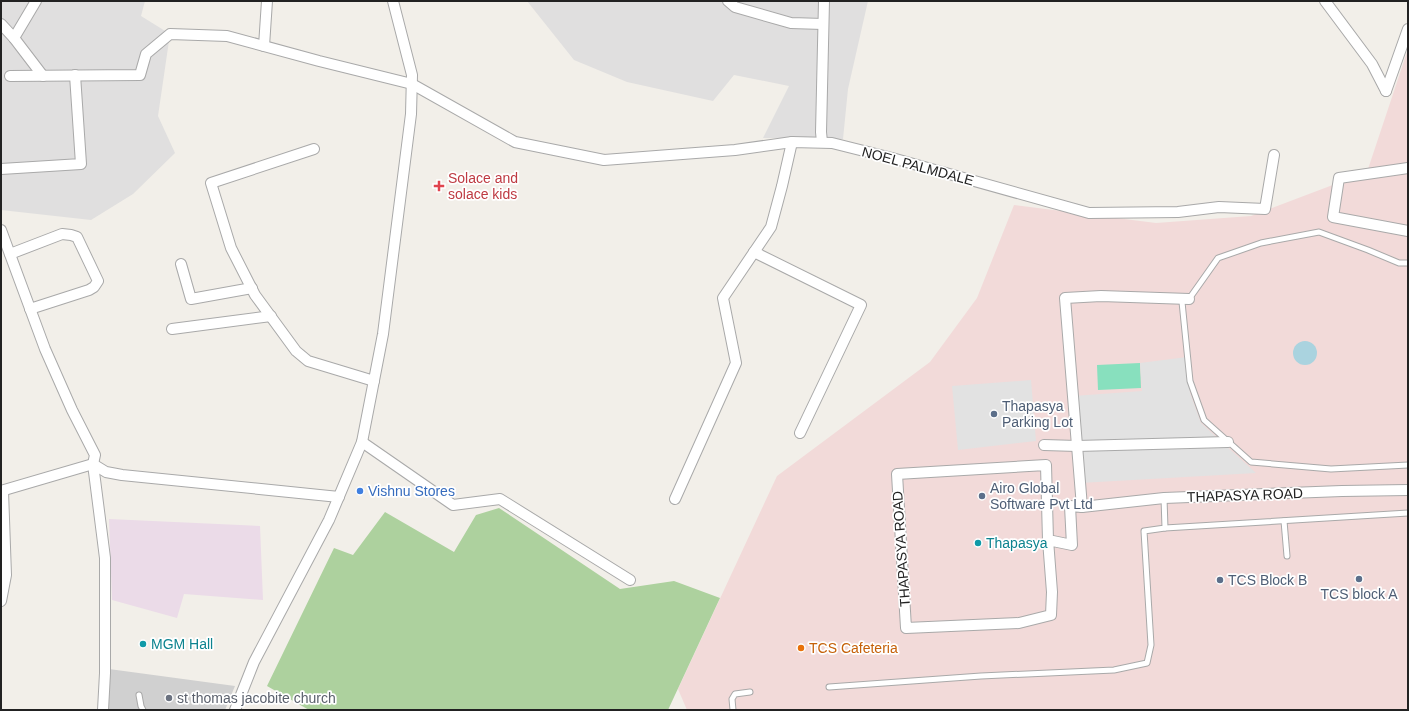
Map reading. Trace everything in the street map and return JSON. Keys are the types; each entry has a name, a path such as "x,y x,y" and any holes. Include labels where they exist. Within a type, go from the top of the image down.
{"street":[{"path":"14,38 36,1"},
{"path":"264,46 267,1"},
{"path":"235,710 254,662 329,520 362,442 383,334 411,114 412,75 393,1"},
{"path":"728,1 735,7 791,23 823,24"},
{"path":"822,142 820,132 824,1"},
{"path":"1325,1 1372,64 1386,91 1408,29"},
{"path":"1,24 14,38 43,76"},
{"name":"NOEL PALMDALE","path":"75,75 140,75 146,54 170,34 227,36 412,84 515,142 604,160 735,150 792,142 832,143 892,158 1089,213 1178,212 1219,207 1265,209 1274,155"},
{"path":"1,169 81,164 75,75 10,76"},
{"path":"675,499 736,363 723,298 771,227 792,142"},
{"path":"314,149 211,183 230,248 252,288 296,351 308,361 374,381"},
{"path":"1408,168 1339,178 1333,217 1408,231"},
{"path":"1,230 51,362 72,410 95,455 92,464 105,558 105,673 102,710"},
{"path":"10,254 62,234 71,235 77,237 98,281 90,290 30,309"},
{"path":"754,252 861,305 800,433"},
{"path":"181,264 191,299 252,288"},
{"path":"1082,507 1065,298 1101,296 1189,298"},
{"path":"172,329 271,316"},
{"path":"362,442 453,505 500,499 630,580"},
{"path":"1044,446 1228,442"},
{"path":"1,601 6,575 2,491 92,464 106,472 122,475 339,496"},
{"name":"THAPASYA ROAD","path":"1046,465 1048,540 1052,592 1051,614 1019,623 906,628 897,474 1046,465"},
{"name":"THAPASYA ROAD","path":"1048,540 1072,545 1070,506 1082,507 1164,498 1342,490 1408,490"}],"lane":[{"path":"1408,263 1399,263 1319,232 1261,243 1218,258 1189,298 1182,302 1190,381 1204,420 1251,462 1331,469 1408,465"},
{"path":"1164,498 1165,528"},
{"path":"830,687 981,676 1114,670 1147,663 1151,645 1144,531 1165,528 1408,513"},
{"path":"1284,521 1287,556"},
{"path":"733,710 732,699 735,694 750,692"},
{"path":"139,694 143,710"}],"shaded area":[{"path":"1,1 145,1 141,16 170,34 158,116 175,153 133,194 91,220 1,210"},
{"path":"527,1 868,1 848,89 843,139 763,138 789,86 734,75 713,101 627,82 574,60"},
{"path":"1408,49 1408,710 687,710 678,689 777,476 930,362 977,298 1014,205 1156,223 1251,216 1367,172"},
{"path":"1187,357 1190,393 1201,423 1256,473 1080,483 1074,396 1142,391 1140,363"},
{"name":"Thapasya Parking Lot","path":"1031,380 1036,441 958,450 952,386"},
{"path":"109,519 260,526 263,600 184,594 177,618 112,600"},
{"name":"st thomas jacobite church","path":"109,669 235,686 225,710 107,710"}],"green space":[{"path":"1140,363 1141,388 1098,390 1097,365"},
{"path":"499,508 620,589 674,581 720,598 668,710 309,710 267,686 334,548 353,555 385,512 454,552 476,515"}],"water":[{"path":"1305,341 1313,345 1317,353 1313,361 1305,365 1297,361 1293,353 1297,345"}],"place":[{"name":"Solace and solace kids","path":"439,186"},
{"name":"Thapasya Parking Lot","path":"994,414"},
{"name":"Vishnu Stores","path":"360,491"},
{"name":"Airo Global Software Pvt Ltd","path":"982,496"},
{"name":"Thapasya","path":"978,543"},
{"name":"TCS block A","path":"1359,579"},
{"name":"TCS Block B","path":"1220,580"},
{"name":"MGM Hall","path":"143,644"},
{"name":"TCS Cafeteria","path":"801,648"},
{"name":"st thomas jacobite church","path":"169,698"}]}
